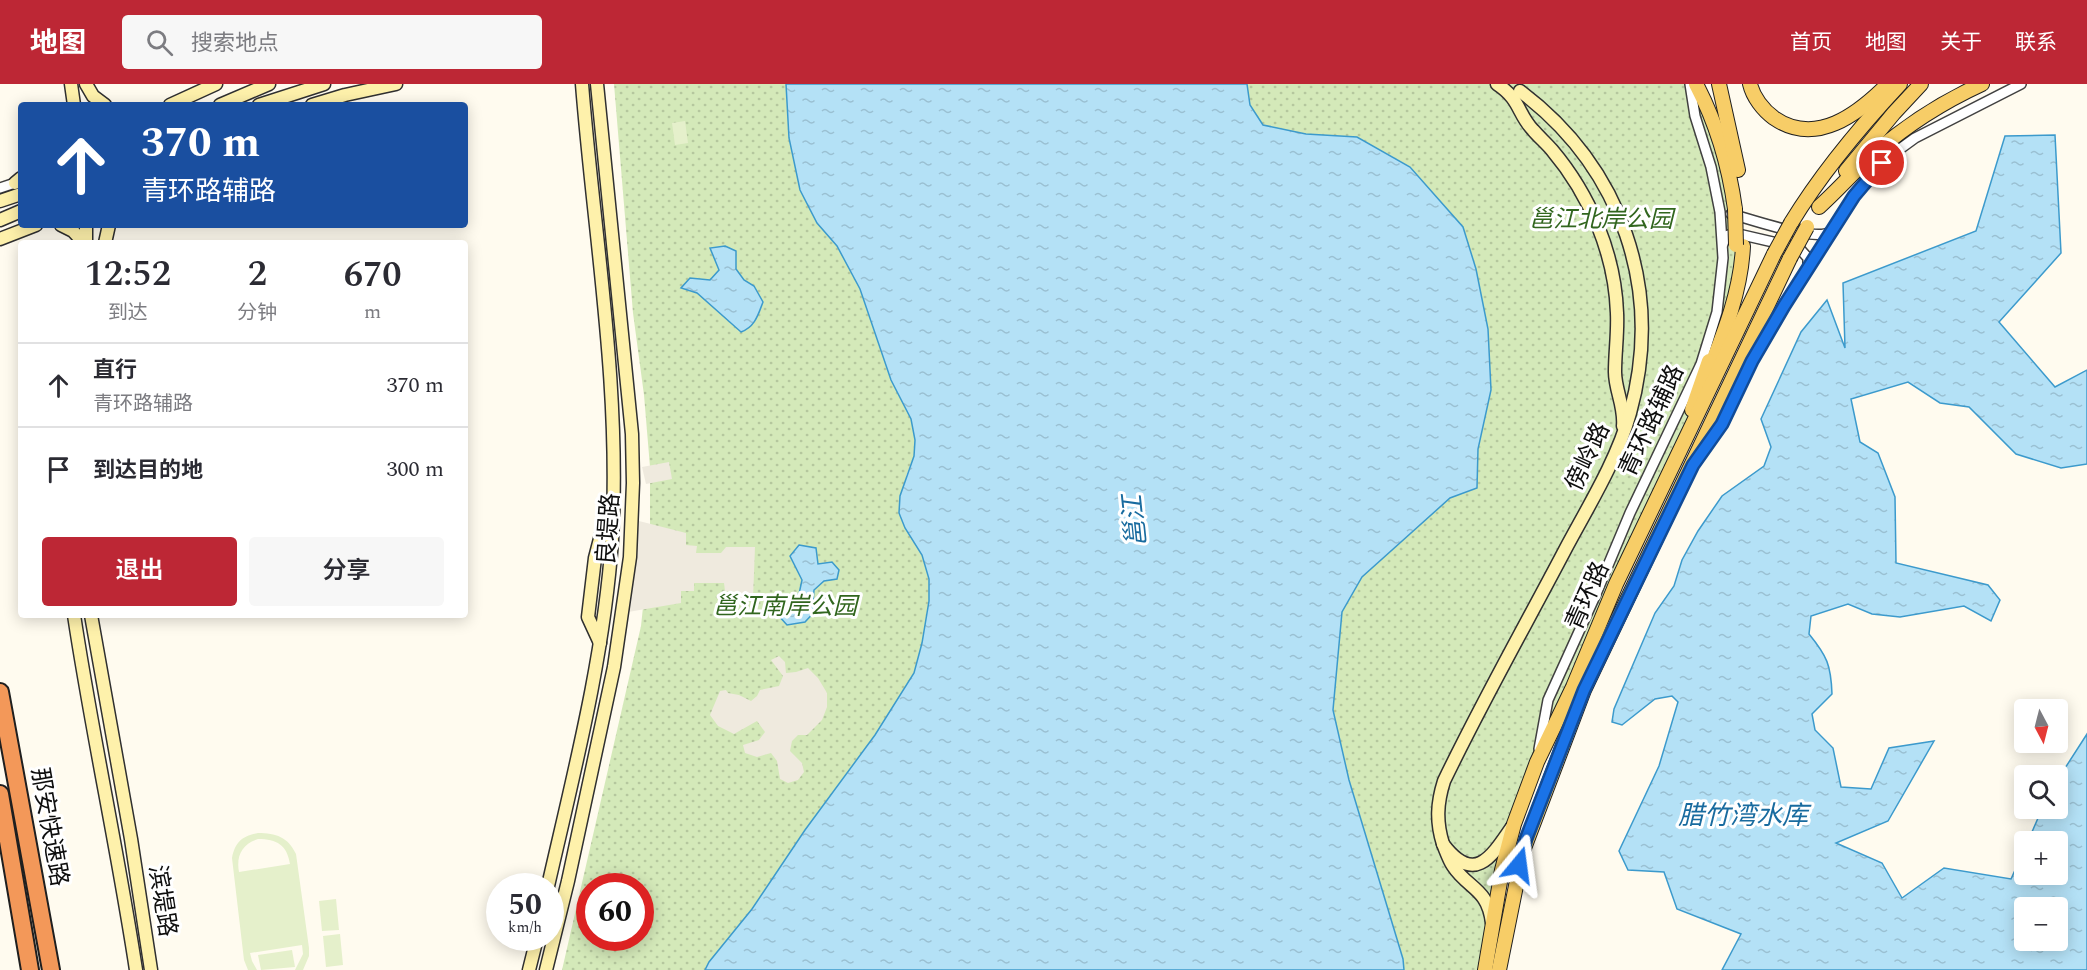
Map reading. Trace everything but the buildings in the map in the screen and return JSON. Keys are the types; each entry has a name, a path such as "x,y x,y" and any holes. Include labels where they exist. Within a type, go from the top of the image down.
{"highway":[{"name":"那安快速路","path":"0,692 51,970"},
{"name":"那安快速路","path":"0,794 30,970"}],"main road":[{"path":"177,102 216,84"},
{"path":"227,102 269,84"},
{"path":"269,102 325,84"},
{"path":"306,102 325,84"},
{"path":"322,102 396,84"},
{"name":"良堤路","path":"546,970 568,881 614,667 630,557 632,434 597,84"},
{"path":"1497,84 1514,98 1530,127 1552,149 1569,173 1596,221 1604,242 1610,263 1617,309 1615,375 1622,411 1622,435"},
{"path":"1696,84 1719,136 1739,210"},
{"path":"1640,536 1652,493 1692,410 1728,321 1739,281 1734,245 1739,210 1738,169 1719,84"},
{"path":"1750,84 1755,98 1771,116 1794,128 1807,129 1840,122 1862,108 1888,84"},
{"name":"青环路","path":"1485,970 1502,870 1514,824 1537,762 1573,687 1617,584 1774,254 1791,223 1845,145 1900,84"},
{"path":"1819,207 1847,169 1921,84"},
{"path":"1819,207 1875,152 1912,123 1982,84"},
{"path":"69,102 78,85"},
{"path":"75,102 78,85"},
{"path":"78,85 86,102"},
{"path":"78,85 101,102"},
{"name":"良堤路","path":"551,873 600,642 612,540 613,450 609,342 581,86"},
{"name":"傍岭路","path":"1493,927 1488,904 1452,865 1439,833 1437,806 1444,781 1602,481 1630,414 1641,345 1641,309 1630,244 1606,188 1589,161 1545,110 1513,86"},
{"path":"588,148 604,146"},
{"path":"0,201 18,185"},
{"name":"青环路","path":"1498,970 1519,865 1530,829 1584,690 1790,258 1819,207"},
{"path":"0,220 18,212"},
{"path":"0,239 28,228"},
{"path":"67,228 82,240"},
{"name":"滨堤路","path":"74,618 84,680 119,858 136,970"},
{"name":"滨堤路","path":"92,618 131,839 151,970"},
{"path":"1443,844 1456,860 1469,865 1478,864 1493,855 1514,824"},
{"path":"530,970 534,951"}],"street":[{"name":"青环路辅路","path":"1537,762 1548,700 1630,513 1706,351 1734,245 1719,202 1695,116 1690,84"},
{"path":"1693,465 1722,424 1763,342 1864,183 1882,163 1904,145 1928,130 2021,84"},
{"path":"0,188 18,184"},
{"path":"1719,202 1724,210 1731,214 1807,234 1824,235 1832,231"},
{"path":"1734,245 1726,236 1734,233 1799,248 1808,258 1808,268"}],"green space":[{"name":"邕江南岸公园","path":"614,84 786,84 789,138 800,190 817,223 837,246 860,289 891,380 911,419 915,440 914,456 906,476 905,528 922,555 929,579 929,601 922,643 914,673 875,735 805,830 752,909 705,970 562,970 576,909 576,951 654,951 654,873 584,873 641,626 650,541 650,467 644,395 633,313"},
{"name":"邕江北岸公园","path":"1247,84 1696,84 1719,136 1736,245 1732,287 1692,410 1652,493 1640,536 1514,824 1485,970 1404,970 1403,959 1349,780 1333,710 1342,612 1362,577 1450,498 1477,488 1478,449 1491,390 1357,137 1306,134 1263,125 1250,105"},
{"path":"685,121 688,143 675,145 672,123"},
{"path":"264,833 281,837 296,854 309,948 309,956 303,970 295,970 303,954 302,945 250,953 257,970 248,970 244,960 232,858 237,844 252,834","holes":["265,839 280,844 289,857 290,864 239,872 238,861 244,847 252,841"]},
{"path":"336,899 339,930 322,931 319,901"},
{"path":"340,934 343,965 326,967 323,936"},
{"path":"292,950 295,967 261,970 258,955"}],"shaded area":[{"path":"669,462 672,479 646,484 642,467"},
{"path":"639,521 686,533 686,545 697,546 696,553 721,553 726,547 755,547 753,599 734,599 733,591 725,591 724,583 694,583 694,591 681,591 681,603 628,612"},
{"path":"779,656 785,662 786,673 808,668 818,678 827,693 827,707 822,720 807,735 798,735 792,741 790,751 802,763 804,772 798,780 788,783 780,779 777,761 771,753 757,757 745,753 743,745 759,740 765,732 757,721 734,734 718,726 710,715 720,691 726,690 728,693 751,701 760,690 779,686 783,676 771,660"}],"water":[{"name":"邕江","path":"786,84 1247,84 1250,105 1263,125 1306,134 1357,137 1410,167 1463,227 1476,269 1488,329 1491,390 1478,449 1477,488 1450,498 1362,577 1342,612 1333,710 1349,780 1403,959 1404,970 705,970 752,909 805,830 875,735 914,673 929,601 929,579 922,555 905,528 899,513 900,496 914,456 915,440 911,419 891,380 860,289 837,246 817,223 800,190 789,138"},
{"name":"腊竹湾水库","path":"2055,135 2061,253 1999,322 2055,387 2087,370 2087,464 2061,468 2016,454 1969,407 1940,403 1908,382 1851,399 1860,442 1878,453 1895,497 1896,563 1988,585 2000,600 1991,621 1964,606 1900,617 1872,614 1848,604 1811,616 1809,634 1827,661 1831,675 1832,694 1812,714 1815,730 1833,748 1841,787 1871,789 1889,748 1934,741 1888,821 1836,843 1882,863 1902,898 1944,868 2011,879 2014,872 2014,885 2068,885 2068,831 2032,831 2038,819 2068,819 2067,765 2087,734 2087,970 1722,970 1741,934 1677,909 1664,872 1628,870 1619,851 1659,766 1678,702 1672,696 1655,699 1622,725 1612,722 1614,709 1655,613 1674,586 1682,560 1698,531 1722,496 1764,466 1771,447 1761,419 1801,332 1827,300 1845,348 1843,283 1976,231 2005,136"},
{"path":"725,246 736,251 736,269 744,280 754,286 763,302 753,324 741,332 697,293 681,288 690,278 710,280 719,270 710,248"},
{"path":"799,545 816,548 818,564 832,562 839,570 837,579 824,581 814,590 813,602 818,608 805,622 787,625 778,615 781,601 799,594 802,580 790,556"}],"route":[{"path":"1519,865 1526,839 1584,690 1693,465 1722,424 1773,323 1854,196 1882,163"}]}
